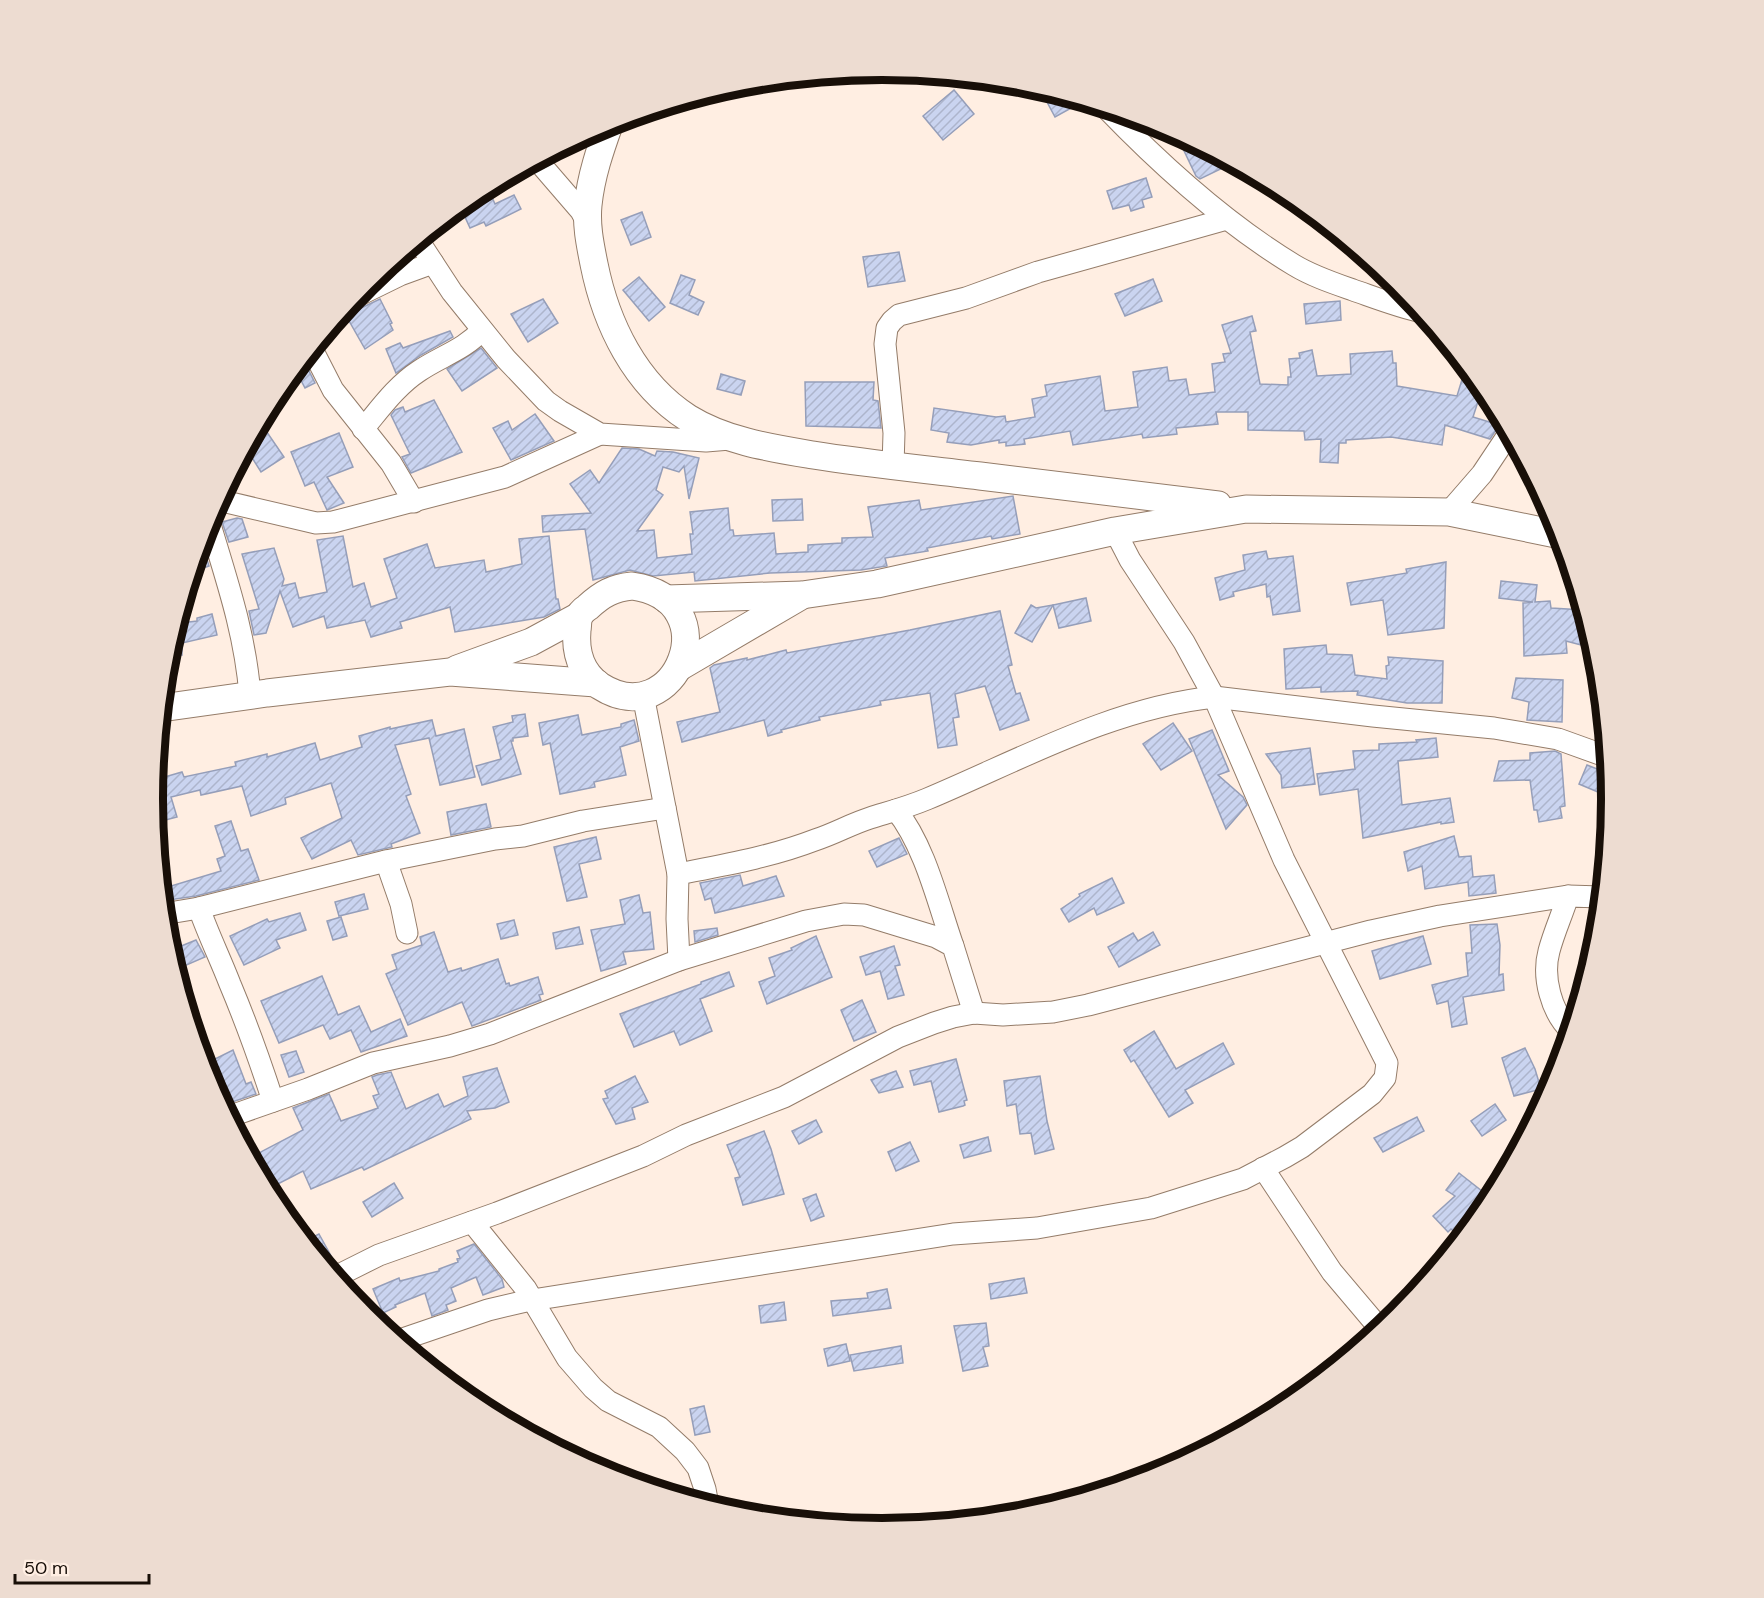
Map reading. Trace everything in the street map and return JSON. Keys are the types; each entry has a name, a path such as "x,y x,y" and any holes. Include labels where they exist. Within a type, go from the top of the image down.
{"main road":[{"path":"605,135 594,167 588,207 588,235 608,314 622,347 667,402 688,418 734,439 789,451 893,466 1246,509 1449,512 1550,533"},
{"path":"666,599 801,595 878,584 1115,531 1246,509"},
{"path":"169,709 250,695 450,672 596,683 618,694 643,695 665,684 681,666 686,648 685,630 675,608 666,599 644,588 620,587 598,598 579,616 531,642 450,672"},
{"path":"681,666 801,595"},
{"path":"579,616 577,650 581,664 596,683"}],"street":[{"path":"1118,120 1227,219 1295,266 1312,275 1408,308"},
{"path":"542,166 581,211 588,224"},
{"path":"893,466 894,433 885,344 887,328 899,315 966,298 1038,272 1227,219"},
{"path":"422,246 482,330 506,359 546,401 560,411 600,434 706,441 734,439"},
{"path":"377,286 433,263"},
{"path":"363,429 402,384 419,370 464,347 482,330"},
{"path":"315,356 333,390 397,470 414,502"},
{"path":"227,502 316,523 333,522 505,477 600,434"},
{"path":"1449,512 1482,474 1505,439"},
{"path":"406,1338 488,1310 532,1300 830,1255 907,1240 1037,1228 1151,1208 1243,1179 1302,1147 1380,1086 1387,1063 1284,860 1214,697 1184,642 1130,560 1115,531"},
{"path":"213,535 236,608 248,666 250,695"},
{"path":"643,695 678,874 677,919 680,960"},
{"path":"678,874 792,848 869,818 926,800 1080,732 1147,710 1190,700 1214,697 1494,728 1558,739 1600,754"},
{"path":"172,912 386,861 665,808"},
{"path":"896,810 904,820 920,853 974,1013"},
{"path":"386,861 401,904 407,933"},
{"path":"1565,1023 1550,994 1547,964 1552,941 1568,896"},
{"path":"342,1274 379,1255 643,1156 686,1135 784,1097 898,1037 953,1017 974,1013 1003,1015 1043,1012 1088,1005 1326,942 1440,916 1568,896 1594,897"},
{"path":"198,908 249,1029 273,1101"},
{"path":"236,1114 374,1063 450,1046 490,1034 680,960 718,950 778,928 844,914 864,915 936,937 953,946"},
{"path":"1263,1168 1327,1265 1375,1323"},
{"path":"472,1222 542,1313 567,1358 593,1388 608,1401 659,1427 685,1451 698,1468 706,1496"}],"building":[{"path":"954,90 974,114 943,140 923,116"},
{"path":"1051,100 1075,106 1055,117 1047,102"},
{"path":"1181,145 1225,167 1200,179 1196,176"},
{"path":"1146,178 1152,197 1142,200 1144,207 1131,211 1129,205 1113,209 1107,191"},
{"path":"491,195 495,204 514,195 521,209 486,226 484,222 470,228 464,214"},
{"path":"642,212 651,237 631,245 621,220"},
{"path":"899,252 905,281 868,287 863,257"},
{"path":"681,275 695,280 689,295 704,302 698,315 670,303"},
{"path":"639,277 665,307 649,321 623,290"},
{"path":"1153,279 1162,301 1125,316 1115,294"},
{"path":"380,299 392,323 390,324 393,330 365,349 347,318 355,310"},
{"path":"543,299 558,323 528,342 511,314"},
{"path":"1340,301 1341,320 1306,324 1304,304"},
{"path":"1252,316 1256,331 1250,332 1260,384 1288,385 1288,377 1291,377 1289,359 1300,358 1299,353 1312,350 1317,376 1351,374 1350,354 1392,351 1393,363 1396,363 1397,386 1457,396 1463,375 1479,398 1473,417 1496,424 1498,427 1490,439 1445,425 1442,445 1391,437 1346,440 1346,443 1339,443 1338,463 1320,462 1321,439 1305,440 1304,431 1248,430 1248,412 1216,412 1218,424 1176,428 1177,434 1143,438 1142,434 1073,445 1070,431 1024,439 1025,444 1006,446 1006,442 999,443 999,440 971,445 947,442 949,433 931,430 934,408 996,417 1005,416 1006,422 1035,417 1032,399 1047,396 1045,385 1100,376 1105,411 1138,407 1133,372 1167,367 1169,381 1186,379 1189,395 1215,392 1212,364 1225,362 1223,354 1231,353 1222,325"},
{"path":"450,331 453,337 421,355 396,373 386,349 400,343 403,348"},
{"path":"481,348 497,368 462,391 447,369"},
{"path":"307,367 315,383 305,388 299,377"},
{"path":"721,374 745,381 741,395 717,389"},
{"path":"805,382 874,382 873,400 878,401 881,428 806,426"},
{"path":"434,400 462,452 411,473 402,457 410,454 391,415 395,410 403,407 405,412"},
{"path":"535,414 554,441 511,460 493,428 508,421 512,430"},
{"path":"265,429 284,457 261,472 251,455"},
{"path":"339,433 353,467 327,477 344,503 327,510 314,482 305,486 291,452"},
{"path":"622,448 639,449 655,456 657,451 699,458 689,499 684,466 679,472 663,467 656,490 663,495 637,531 654,530 657,558 692,554 690,534 693,534 690,512 728,508 730,530 733,530 734,536 774,533 776,554 808,552 808,545 842,543 842,538 873,537 868,507 919,500 921,510 1013,496 1020,534 992,539 991,536 927,548 928,551 885,558 887,566 861,570 770,573 695,581 694,572 653,576 630,570 593,580 585,529 543,532 542,516 591,513 570,484 590,470 599,483"},
{"path":"802,499 803,520 773,521 772,500"},
{"path":"242,519 248,537 229,542 222,522"},
{"path":"343,536 353,587 364,583 371,607 397,598 384,559 427,544 435,568 484,560 486,572 522,564 519,539 549,536 556,599 558,599 560,609 544,617 455,632 450,607 400,622 402,628 371,637 365,620 327,628 324,616 293,627 280,591 266,633 254,635 249,611 259,609 242,554 274,548 284,579 282,586 295,583 299,598 327,592 317,540"},
{"path":"1266,551 1268,559 1293,556 1300,611 1273,615 1270,596 1267,597 1266,584 1233,592 1234,596 1220,600 1215,578 1245,570 1243,555"},
{"path":"206,555 209,566 201,569"},
{"path":"1446,562 1444,628 1388,635 1383,600 1351,605 1347,583 1407,573 1406,569"},
{"path":"1501,581 1537,585 1535,602 1550,601 1551,608 1576,610 1585,646 1566,641 1567,653 1524,656 1523,603 1533,602 1499,598"},
{"path":"1086,598 1091,621 1059,628 1053,605"},
{"path":"1031,605 1036,608 1053,605 1032,642 1015,633"},
{"path":"1000,611 1012,665 1008,666 1016,694 1020,693 1029,720 1000,730 985,686 955,694 959,717 953,718 957,745 938,748 930,693 880,701 881,705 819,717 820,720 781,730 782,732 768,736 764,720 682,742 677,722 720,712 710,668 714,665 747,658 747,660 786,650 787,653 910,630"},
{"path":"212,614 217,635 182,643 182,655 177,655 185,623 197,621 197,618"},
{"path":"1326,645 1327,654 1352,655 1355,675 1387,679 1388,657 1443,661 1442,703 1407,703 1357,695 1358,691 1321,692 1321,687 1286,689 1284,649"},
{"path":"1516,678 1563,680 1562,722 1527,720 1529,702 1512,698"},
{"path":"525,714 528,736 513,738 511,741 521,774 482,785 476,766 501,759 493,727 513,722 512,716"},
{"path":"578,715 582,735 621,727 621,724 634,720 639,741 620,747 626,775 594,782 595,787 560,794 550,743 543,745 539,723"},
{"path":"432,720 436,736 464,729 475,777 440,785 429,738 395,745 411,794 406,796 420,833 391,844 392,847 358,855 351,840 312,859 301,838 342,818 331,783 285,798 286,804 251,816 242,786 201,795 200,790 171,797 177,817 163,821 163,777 182,772 184,777 236,766 235,762 267,754 267,757 315,743 320,760 362,747 359,736 390,727 390,729"},
{"path":"1173,723 1192,751 1161,770 1143,744"},
{"path":"1212,730 1229,771 1218,775 1243,797 1247,805 1226,829 1189,739"},
{"path":"1436,738 1438,757 1398,761 1402,805 1450,798 1454,822 1441,824 1441,822 1363,838 1358,789 1320,795 1317,774 1355,769 1353,751 1379,750 1379,744 1417,742 1416,740"},
{"path":"1310,748 1315,784 1282,788 1281,775 1266,754"},
{"path":"1555,751 1561,754 1565,806 1560,807 1562,818 1539,822 1537,810 1534,810 1530,780 1494,781 1499,761 1530,760 1530,753"},
{"path":"1587,765 1600,770 1601,793 1579,784"},
{"path":"486,804 491,827 451,835 447,812"},
{"path":"231,821 241,851 248,849 259,880 196,896 170,900 168,887 221,871 217,859 225,856 215,826"},
{"path":"1454,836 1459,857 1471,856 1473,877 1494,875 1496,893 1469,896 1468,882 1425,889 1422,866 1408,871 1404,852"},
{"path":"596,837 601,859 579,864 587,897 567,901 554,847"},
{"path":"899,838 907,854 877,867 869,851"},
{"path":"740,875 743,886 776,876 784,896 715,913 711,898 705,900 700,883"},
{"path":"1112,878 1124,903 1097,915 1094,908 1069,922 1061,909 1080,896 1079,894"},
{"path":"364,894 368,909 339,916 335,902"},
{"path":"639,895 643,913 650,912 654,949 623,952 626,964 601,971 591,930 625,924 620,900"},
{"path":"300,913 306,930 276,940 280,948 244,965 230,936 267,919 269,922"},
{"path":"341,917 347,936 333,940 327,921"},
{"path":"514,920 518,935 501,939 497,924"},
{"path":"1497,924 1500,945 1499,975 1503,974 1504,990 1463,997 1467,1024 1452,1027 1448,1001 1437,1004 1432,985 1468,976 1466,953 1472,953 1470,925"},
{"path":"579,927 583,944 556,949 553,933"},
{"path":"717,928 718,935 695,942 694,931"},
{"path":"434,932 448,972 461,968 462,971 498,959 506,984 509,983 510,986 538,977 543,994 539,995 541,1000 472,1026 462,1002 408,1025 386,974 397,969 392,955 422,945 420,937"},
{"path":"1153,932 1160,945 1119,967 1108,947 1133,933 1138,941"},
{"path":"816,936 832,977 767,1004 759,982 775,976 769,958 792,950 791,948"},
{"path":"1423,936 1431,964 1380,979 1372,951"},
{"path":"196,940 205,957 183,967 178,947"},
{"path":"894,946 900,965 895,966 904,995 888,999 880,971 866,975 860,957"},
{"path":"729,972 734,986 700,999 712,1031 680,1045 674,1031 634,1047 620,1014"},
{"path":"322,976 338,1015 359,1006 371,1032 400,1019 407,1036 361,1052 351,1030 330,1039 323,1025 279,1043 261,1001"},
{"path":"862,1000 876,1032 854,1041 841,1010"},
{"path":"1154,1031 1176,1069 1223,1043 1234,1064 1185,1090 1193,1103 1169,1117 1134,1060 1131,1062 1124,1050"},
{"path":"1525,1048 1535,1069 1540,1089 1514,1096 1502,1058"},
{"path":"233,1050 246,1084 251,1082 256,1094 232,1102 212,1060"},
{"path":"296,1051 304,1072 289,1077 281,1055"},
{"path":"956,1059 967,1100 964,1101 963,1106 939,1112 931,1081 914,1085 910,1071"},
{"path":"497,1068 509,1102 495,1108 467,1111 471,1119 364,1170 362,1167 311,1189 303,1171 275,1185 256,1154 303,1130 293,1108 329,1094 341,1121 378,1108 373,1096 379,1094 372,1077 377,1075 391,1072 406,1109 438,1094 444,1107 468,1096 463,1077"},
{"path":"896,1071 903,1087 879,1093 871,1080"},
{"path":"635,1076 648,1102 632,1108 635,1119 616,1124 603,1099 608,1098 605,1091"},
{"path":"1040,1076 1054,1149 1035,1154 1031,1133 1020,1134 1016,1104 1007,1106 1004,1081"},
{"path":"1495,1104 1506,1120 1482,1136 1471,1121"},
{"path":"1417,1117 1424,1131 1383,1152 1374,1138"},
{"path":"816,1120 822,1132 799,1144 792,1131"},
{"path":"764,1131 784,1194 743,1205 735,1178 740,1177 727,1145"},
{"path":"988,1137 991,1151 964,1158 960,1145"},
{"path":"910,1142 919,1161 896,1171 888,1152"},
{"path":"1459,1173 1484,1193 1456,1233 1451,1229 1448,1232 1433,1216 1455,1196 1446,1190"},
{"path":"394,1183 403,1198 372,1217 363,1202"},
{"path":"816,1194 824,1216 811,1221 803,1199"},
{"path":"319,1234 335,1263 333,1264 312,1238"},
{"path":"474,1244 502,1279 504,1287 483,1295 476,1277 451,1288 456,1301 446,1305 448,1310 432,1316 425,1293 395,1305 396,1307 383,1313 373,1289 399,1278 400,1281 439,1271 439,1269 458,1262 457,1259 460,1258 457,1251"},
{"path":"1024,1278 1027,1293 991,1299 989,1284"},
{"path":"887,1289 891,1308 833,1316 831,1301 868,1298 867,1293"},
{"path":"784,1302 786,1320 761,1323 759,1306"},
{"path":"986,1323 989,1346 983,1347 988,1366 963,1371 954,1326"},
{"path":"846,1344 850,1361 828,1366 824,1349"},
{"path":"901,1346 903,1363 854,1371 850,1355"},
{"path":"704,1406 710,1432 695,1435 690,1409"}]}
